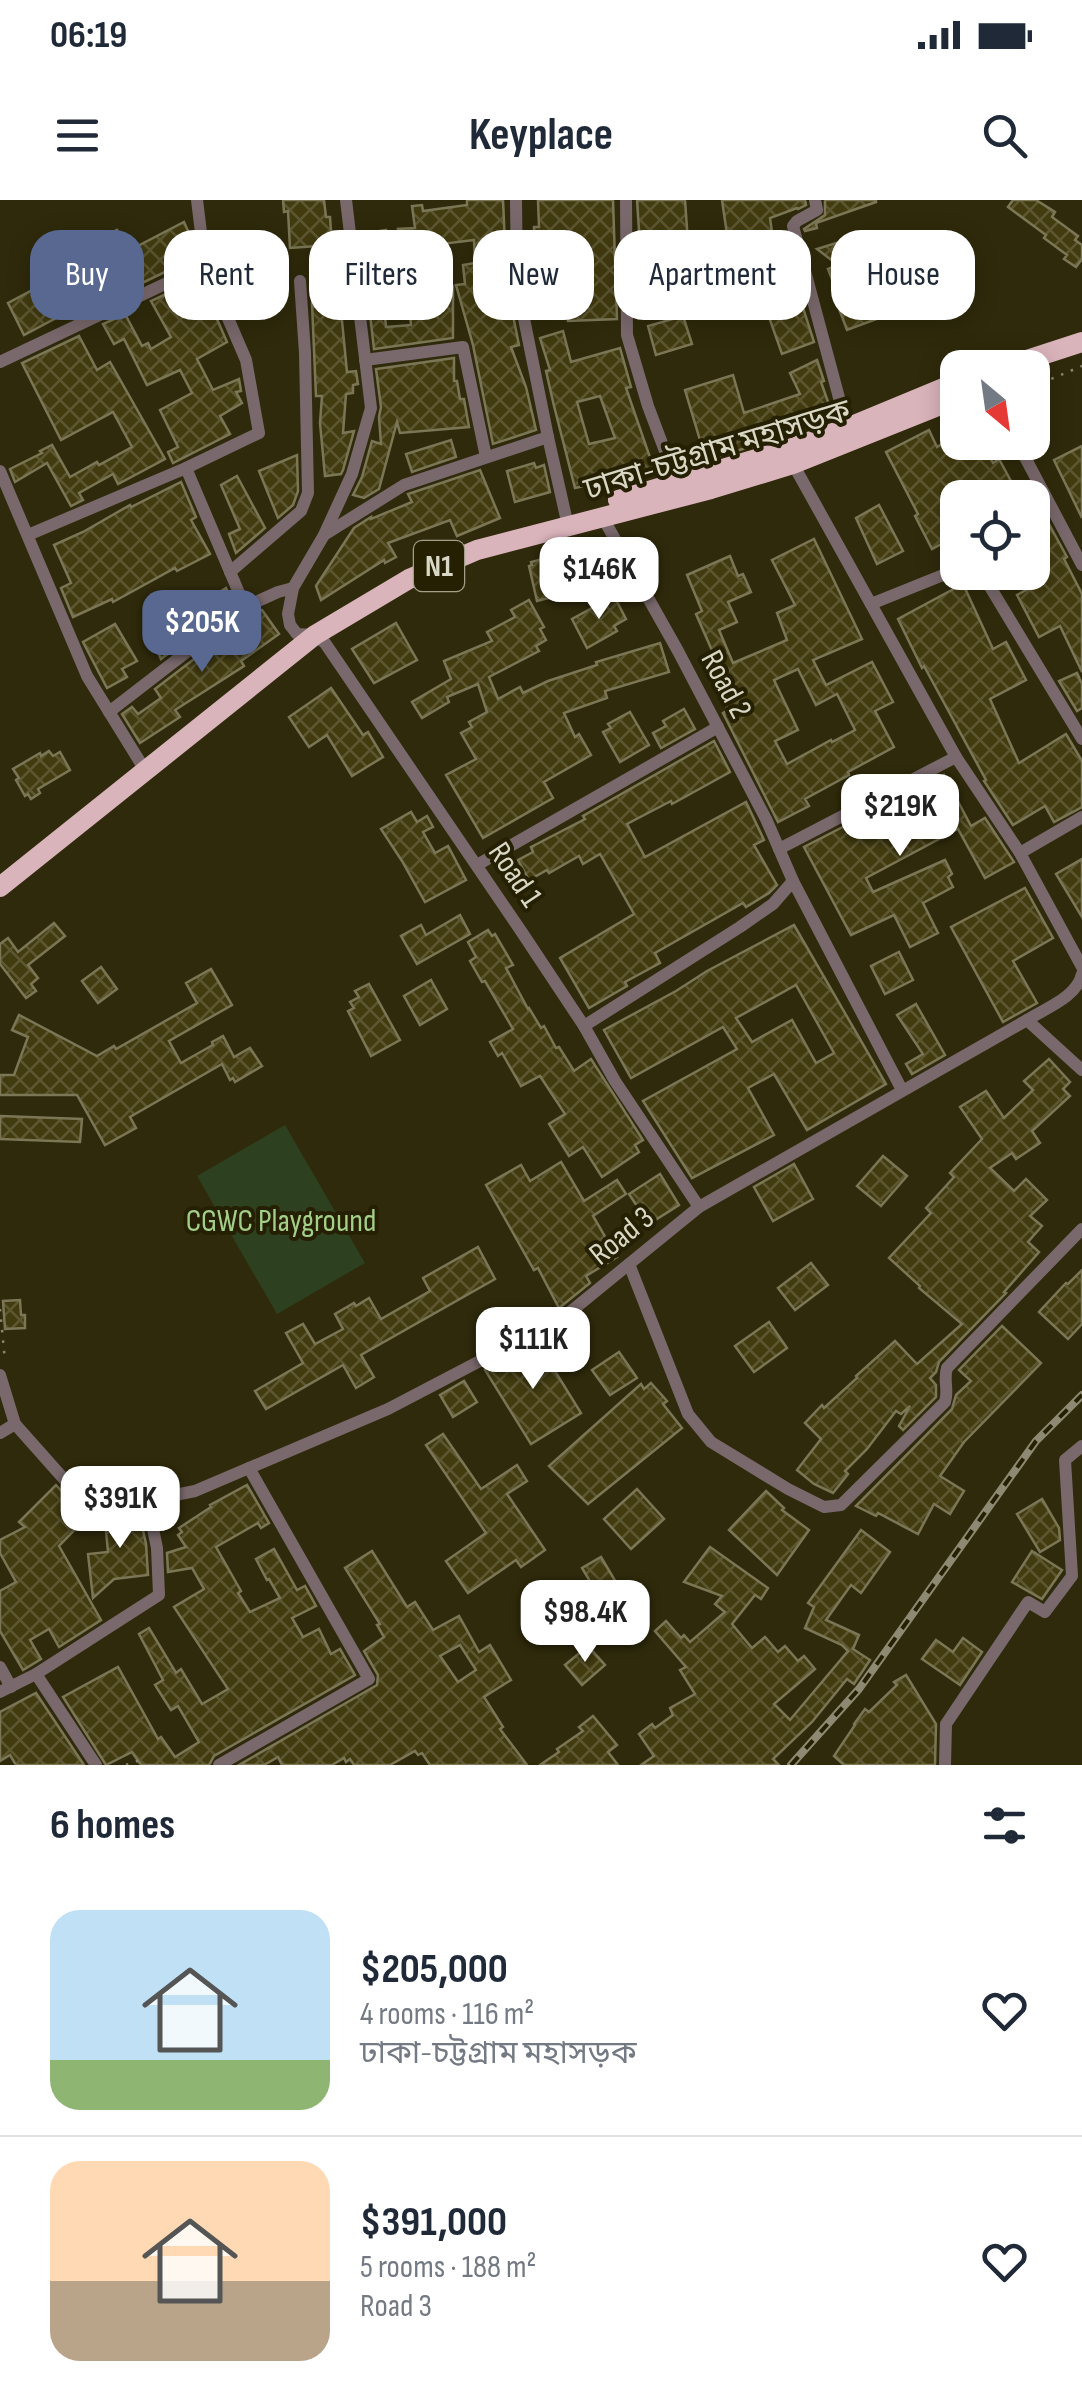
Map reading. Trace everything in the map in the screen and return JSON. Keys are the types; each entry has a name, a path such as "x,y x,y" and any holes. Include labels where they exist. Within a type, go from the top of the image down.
{"highway":[{"path":"1050,352 1082,342"},
{"path":"1050,366 1082,356"},
{"name":"ঢাকা-চট্টগ্রাম মহাসড়ক","path":"567,520 602,518 793,464 940,391"},
{"name":"ঢাকা-চট্টগ্রাম মহাসড়ক","path":"0,874 306,635 416,566 488,537 567,520 677,482 849,435 940,404"},
{"name":"ঢাকা-চট্টগ্রাম মহাসড়ক","path":"0,888 306,635"}],"street":[{"path":"197,200 201,230"},
{"path":"306,635 290,625 293,588 324,535 352,474 371,408 346,200"},
{"path":"516,200 517,284 567,520"},
{"path":"626,200 627,335 677,482"},
{"path":"815,200 816,210 793,226 849,435"},
{"path":"230,572 301,511 308,493 300,281"},
{"path":"0,362 164,284"},
{"path":"28,535 258,433 246,360 229,320"},
{"path":"366,360 463,347 486,457"},
{"path":"324,535 404,485 548,437"},
{"path":"1027,460 1080,560"},
{"name":"Road 3","path":"3,1375 14,1424 79,1496 135,1503 195,1491 388,1409 564,1317 699,1207 1028,1020 1071,993 1082,981 1082,971 1020,853 956,757 793,464"},
{"path":"186,468 245,607"},
{"path":"0,471 87,676 140,762"},
{"name":"Road 2","path":"602,518 718,726 902,1090"},
{"path":"870,604 940,577"},
{"path":"110,712 245,607 293,588"},
{"path":"992,590 1082,739"},
{"name":"Road 1","path":"306,635 326,643 584,1026 615,1081 699,1207"},
{"path":"477,865 718,726"},
{"path":"780,849 956,757"},
{"path":"1020,853 1082,817"},
{"path":"584,1026 740,927 773,904 793,881"},
{"path":"1028,1020 1082,1070"},
{"path":"628,1264 688,1414 711,1442 788,1490 824,1507 841,1505 945,1402 947,1368 1082,1229"},
{"path":"0,1432 14,1424"},
{"path":"945,1765 946,1724 997,1648 1028,1602 1045,1612 1072,1576 1065,1460 1082,1446"},
{"path":"219,1765 369,1679 249,1468"},
{"path":"0,1667 6,1690 159,1595 157,1548 147,1500"},
{"path":"36,1674 96,1765"}],"path":[{"path":"1050,379 1082,366"},
{"path":"0,1309 3,1375"},
{"path":"126,1765 138,1761 140,1765"}],"green space":[{"name":"CGWC Playground","path":"285,1125 365,1263 277,1314 197,1176"}],"building":[{"path":"283,200 324,200 331,230 309,230 309,247 290,248 288,211 284,212"},
{"path":"467,200 503,200 504,230 473,230 473,240 453,243 453,230 398,230 415,228 412,206 422,205 423,211 467,205"},
{"path":"538,200 613,200 614,319 594,320 594,230 534,230 539,227"},
{"path":"637,200 685,200 687,230 639,230"},
{"path":"722,200 805,200 806,205 770,218 772,230 726,230"},
{"path":"825,200 876,200 804,230 825,215"},
{"path":"1013,200 1036,200 1055,212 1052,217 1078,236 1075,240 1082,245 1082,259 1076,267 1044,238 1046,235 1008,207"},
{"path":"184,222 188,230 169,230"},
{"path":"164,232 164,272 144,282 144,243"},
{"path":"831,245 831,260 817,249"},
{"path":"473,263 473,320 514,320 519,345 511,347 536,430 493,444 456,285 465,284 463,265"},
{"path":"30,291 30,320 52,320 24,335 8,303"},
{"path":"164,295 164,320 217,320 227,342 197,359 213,390 239,379 241,391 236,392 242,403 220,416 230,434 173,463 168,452 178,447 160,410 192,393 180,370 147,385 124,339 114,344 103,324 128,320 142,346 148,343 151,349 171,337 151,301"},
{"path":"313,320 342,320 347,372 356,371 358,384 353,385 353,393 346,394 343,433 354,431 341,474 325,476 320,423 322,396 316,396"},
{"path":"371,320 385,320 386,327 411,325 411,320 453,320 453,338 374,349"},
{"path":"684,320 692,344 656,355 648,326"},
{"path":"770,320 807,320 814,342 782,354"},
{"path":"843,320 874,320 847,330"},
{"path":"563,331 571,362 620,348 631,387 626,388 654,469 617,483 615,479 575,488 540,338","holes":["600,396 615,438 589,444 577,402"]},
{"path":"79,336 97,370 110,362 165,459 118,484 113,474 79,493 83,500 71,506 47,463 15,482 10,469 52,445 70,477 132,447 113,412 61,440 22,363"},
{"path":"454,358 454,381 460,399 464,399 469,427 400,433 397,422 379,489 364,498 353,495 372,441 381,444 376,369"},
{"path":"817,360 833,416 786,436 706,460 685,390 733,375 744,413 800,394 790,373"},
{"path":"929,430 937,447 940,445 940,460 1000,460 1010,480 940,480 940,545 932,549 886,452"},
{"path":"451,440 456,457 412,472 406,454"},
{"path":"1082,446 1082,518 1054,460"},
{"path":"297,455 298,491 293,505 278,518 259,471"},
{"path":"534,463 536,468 544,465 550,492 515,502 507,471"},
{"path":"480,470 500,518 457,536 450,520 388,543 396,557 385,563 384,560 321,600 316,586 354,528 371,517 412,502 408,494"},
{"path":"237,476 265,528 236,553 229,534 240,529 221,485"},
{"path":"181,482 196,517 191,520 210,554 113,602 112,599 73,617 61,588 71,583 54,545"},
{"path":"879,505 903,551 877,564 856,518"},
{"path":"1050,526 1082,594 1082,672 1060,626 1039,637 1017,595 1026,590 1050,590"},
{"path":"814,539 862,639 813,660 826,685 872,662 893,702 875,711 894,747 805,799 809,806 778,822 723,713 728,710 706,658 714,655 696,614 702,611 687,575 730,556 738,576 743,574 751,592 728,602 737,622 719,630 733,663 787,640 777,613 795,605 772,560","holes":["798,669 816,705 837,694 855,730 787,764 775,741 798,730 774,680"]},
{"path":"604,543 614,581 537,601 531,562"},
{"path":"226,588 233,604 161,659 151,636 177,623 173,614"},
{"path":"952,590 966,590 993,649 1006,642 1026,680 990,699 1019,763 1066,734 1082,761 1082,807 1054,822 1045,806 1013,825 984,781 898,619"},
{"path":"614,596 626,619 614,626 617,631 587,648 572,619"},
{"path":"529,600 544,627 540,629 546,640 536,646 539,651 489,677 498,699 520,687 523,693 597,665 596,662 660,643 669,672 605,691 607,698 564,713 575,737 579,734 591,755 544,782 553,798 483,838 446,775 476,759 461,733 472,727 469,722 487,712 478,684 447,697 449,702 422,718 412,702 451,679 444,661 492,641 487,632 515,617 511,610"},
{"path":"262,610 279,634 241,661 244,666 175,710 180,717 140,743 122,714 132,707 138,714 161,698 155,689"},
{"path":"396,623 417,660 374,683 352,649"},
{"path":"115,624 137,661 122,669 127,677 107,688 83,642"},
{"path":"1077,673 1082,684 1082,708 1077,711 1059,681"},
{"path":"331,688 363,735 368,732 383,757 352,776 327,735 309,747 289,717"},
{"path":"684,709 695,729 661,748 653,733 666,726 663,721"},
{"path":"630,712 649,745 620,762 603,732 611,728 608,724"},
{"path":"714,741 730,772 627,824 645,857 746,802 764,840 754,845 777,885 746,907 743,903 655,953 660,963 589,1008 560,958 634,914 600,854 583,864 579,856 529,880 518,860 533,852 531,847"},
{"path":"49,751 53,756 60,752 70,770 38,789 40,793 31,799 28,794 25,796 13,769"},
{"path":"944,775 971,826 985,818 1014,862 985,878 958,829 866,878 873,892 945,860 953,887 923,903 938,933 910,947 894,915 851,935 804,847"},
{"path":"411,812 417,822 427,816 433,827 423,832 435,853 448,846 466,880 425,902 381,829"},
{"path":"1082,859 1082,917 1056,874"},
{"path":"1025,888 1053,938 1013,961 1037,1003 1003,1022 951,927"},
{"path":"460,915 470,934 417,964 401,936 421,925 426,935"},
{"path":"54,923 65,936 28,965 38,978 31,984 36,991 26,998 0,964 0,944 8,938 18,952"},
{"path":"794,925 886,1084 807,1130 774,1074 748,1088 774,1135 692,1178 643,1101 737,1049 723,1027 631,1078 604,1030","holes":["796,985 834,1053 816,1063 792,1020 752,1042 736,1018"]},
{"path":"488,930 492,936 495,934 513,965 506,968 541,1028 544,1026 574,1071 591,1059 643,1140 635,1145 639,1152 602,1177 583,1147 569,1156 549,1124 565,1114 540,1076 521,1086 502,1053 498,1056 490,1042 513,1029 470,961 476,957 468,942"},
{"path":"899,952 913,980 885,994 871,966"},
{"path":"101,967 117,989 98,1003 82,981"},
{"path":"211,969 232,1005 169,1041 181,1063 223,1036 234,1057 250,1048 262,1066 235,1082 222,1064 130,1117 136,1128 105,1145 77,1095 0,1095 0,1075 14,1075 28,1037 12,1030 19,1015 97,1056 197,1003 186,983"},
{"path":"431,980 447,1009 420,1025 404,996"},
{"path":"369,984 400,1040 371,1056 348,1011 354,1008 350,1002 359,997 355,991"},
{"path":"916,1004 945,1055 912,1074 906,1064 923,1054 897,1015"},
{"path":"1049,1059 1070,1082 1063,1089 1070,1096 1032,1131 1040,1143 1016,1159 1012,1153 990,1168 1014,1191 1026,1179 1047,1200 1030,1216 1042,1226 1028,1242 1039,1252 1006,1293 939,1362 930,1378 936,1385 936,1397 903,1430 899,1426 910,1406 901,1414 896,1411 845,1471 848,1474 833,1493 814,1484 797,1470 821,1439 805,1423 895,1341 917,1364 962,1324 889,1258 931,1213 926,1208 954,1177 950,1173 982,1139 960,1107 986,1091 1004,1118 1033,1090 1024,1081"},
{"path":"0,1116 82,1119 80,1142 0,1139"},
{"path":"883,1156 907,1176 881,1206 857,1186"},
{"path":"561,1162 584,1201 617,1180 626,1194 593,1216 617,1257 586,1276 590,1283 559,1308 486,1185 521,1165 530,1181"},
{"path":"794,1164 813,1199 773,1221 754,1187"},
{"path":"660,1174 679,1205 649,1224 629,1194"},
{"path":"478,1247 495,1279 361,1355 374,1377 356,1388 343,1365 266,1409 255,1391 303,1363 286,1333 303,1324 315,1344 343,1329 335,1314 369,1298 381,1319 430,1291 423,1278"},
{"path":"811,1263 828,1285 795,1310 778,1288"},
{"path":"1082,1270 1082,1324 1068,1339 1039,1312"},
{"path":"20,1300 25,1328 5,1329 3,1301"},
{"path":"769,1322 787,1348 754,1372 735,1346"},
{"path":"1002,1326 1041,1363 964,1442 940,1476 964,1491 950,1514 934,1504 918,1534 856,1506 952,1409 956,1395 971,1381 959,1370"},
{"path":"537,1342 581,1413 531,1444 485,1370"},
{"path":"619,1352 637,1378 610,1395 592,1370"},
{"path":"464,1381 477,1402 453,1417 440,1395"},
{"path":"651,1383 682,1428 588,1504 549,1466 641,1384 644,1389"},
{"path":"443,1434 481,1489 517,1465 527,1481 507,1494 545,1550 521,1567 516,1560 468,1593 446,1561 486,1533 426,1445"},
{"path":"56,1485 89,1515 59,1546 101,1620 59,1647 49,1629 30,1640 41,1659 23,1670 0,1631 0,1591 16,1582 0,1553 0,1540 25,1527 19,1522"},
{"path":"247,1485 269,1523 261,1528 258,1523 216,1547 241,1591 238,1593 250,1612 280,1598 256,1559 274,1549 297,1590 305,1586 316,1606 292,1618 303,1637 319,1629 331,1654 340,1649 355,1675 214,1756 209,1765 141,1765 132,1752 106,1765 63,1697 118,1667 158,1739 161,1737 175,1757 199,1742 178,1706 171,1710 155,1685 163,1680 139,1634 149,1628 176,1673 181,1669 202,1704 228,1689 174,1607 204,1589 192,1568 168,1572 167,1553 186,1547 178,1535 182,1532 179,1528"},
{"path":"637,1489 664,1519 631,1549 604,1519"},
{"path":"766,1491 782,1510 809,1530 777,1575 729,1530"},
{"path":"1042,1499 1059,1528 1060,1540 1040,1552 1017,1514"},
{"path":"104,1510 139,1512 148,1575 114,1579 93,1598 88,1554 108,1552"},
{"path":"861,1530 890,1552 861,1593 851,1585 826,1620 859,1635 853,1649 870,1660 854,1684 847,1679 812,1722 773,1759 779,1765 641,1765 654,1756 639,1734 652,1724 655,1728 673,1715 670,1708 695,1694 680,1670 686,1667 655,1631 666,1621 690,1642 725,1612 715,1604 722,1596 684,1582 710,1547 768,1588 761,1599 755,1595 732,1624 752,1648 765,1637 778,1652 785,1646 798,1661 804,1656 815,1669 774,1704 790,1720 848,1651 805,1628 814,1607 808,1603"},
{"path":"372,1551 407,1607 415,1602 433,1630 459,1616 479,1652 490,1645 511,1680 484,1697 503,1727 500,1729 527,1765 430,1765 422,1753 418,1755 415,1751 390,1765 354,1765 344,1758 332,1765 282,1765 278,1757 264,1765 239,1765 377,1685 378,1675 364,1651 384,1637 345,1568","holes":["460,1645 476,1670 458,1682 440,1656"]},
{"path":"1032,1551 1062,1570 1042,1599 1012,1582"},
{"path":"601,1557 623,1594 564,1632 553,1616 594,1588 582,1568"},
{"path":"963,1638 982,1652 960,1685 922,1659 936,1640 953,1652"},
{"path":"588,1646 605,1665 582,1685 565,1665"},
{"path":"906,1675 936,1724 935,1765 844,1765 834,1756 854,1724 865,1709 869,1712 897,1685 894,1682"},
{"path":"36,1693 84,1765 16,1765 10,1755 0,1761 0,1712"},
{"path":"593,1716 617,1745 608,1752 618,1765 540,1765 583,1731 579,1727"}],"railway":[{"path":"791,1765 859,1689 1036,1441 1082,1395"}]}
